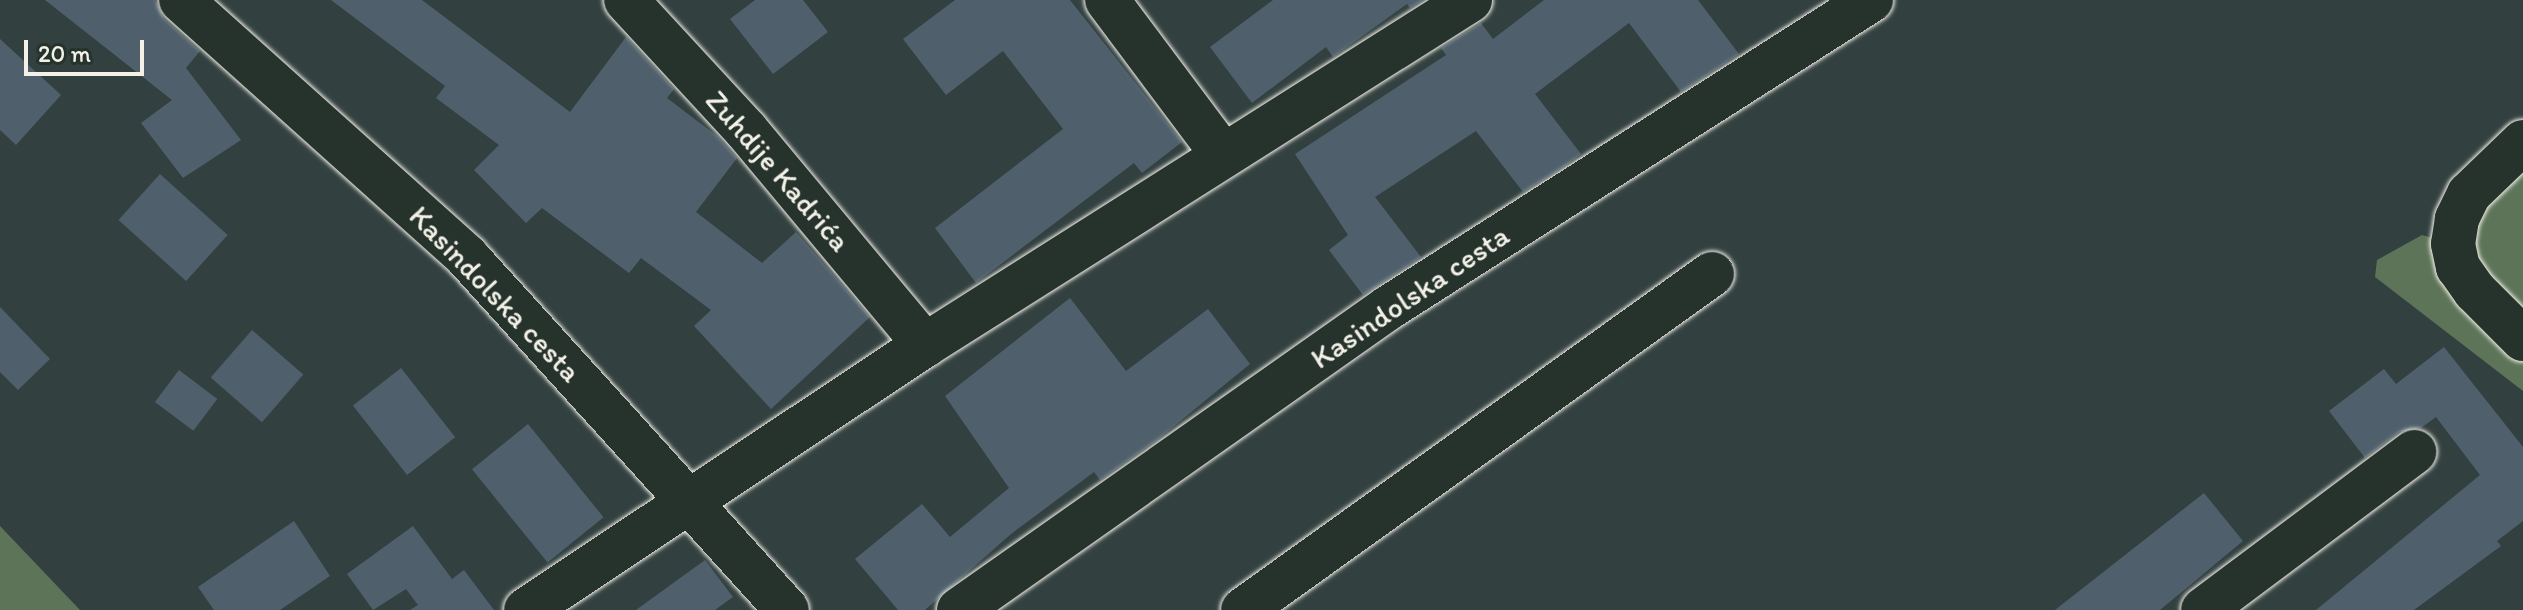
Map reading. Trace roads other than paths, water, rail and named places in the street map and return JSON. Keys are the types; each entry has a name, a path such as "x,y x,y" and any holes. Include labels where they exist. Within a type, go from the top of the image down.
{"street":[{"name":"Kasindolska cesta","path":"181,0 467,257 691,500 787,610"},
{"name":"Zuhdije Kadrića","path":"626,0 746,130 925,345"},
{"path":"1107,0 1223,155"},
{"path":"526,610 925,345 1470,0"},
{"name":"Kasindolska cesta","path":"959,610 1388,308 1871,0"},
{"path":"2523,142 2469,194 2457,219 2453,244 2458,267 2475,291 2523,339"},
{"path":"1243,610 1712,274"},
{"path":"2203,610 2414,452"}]}
